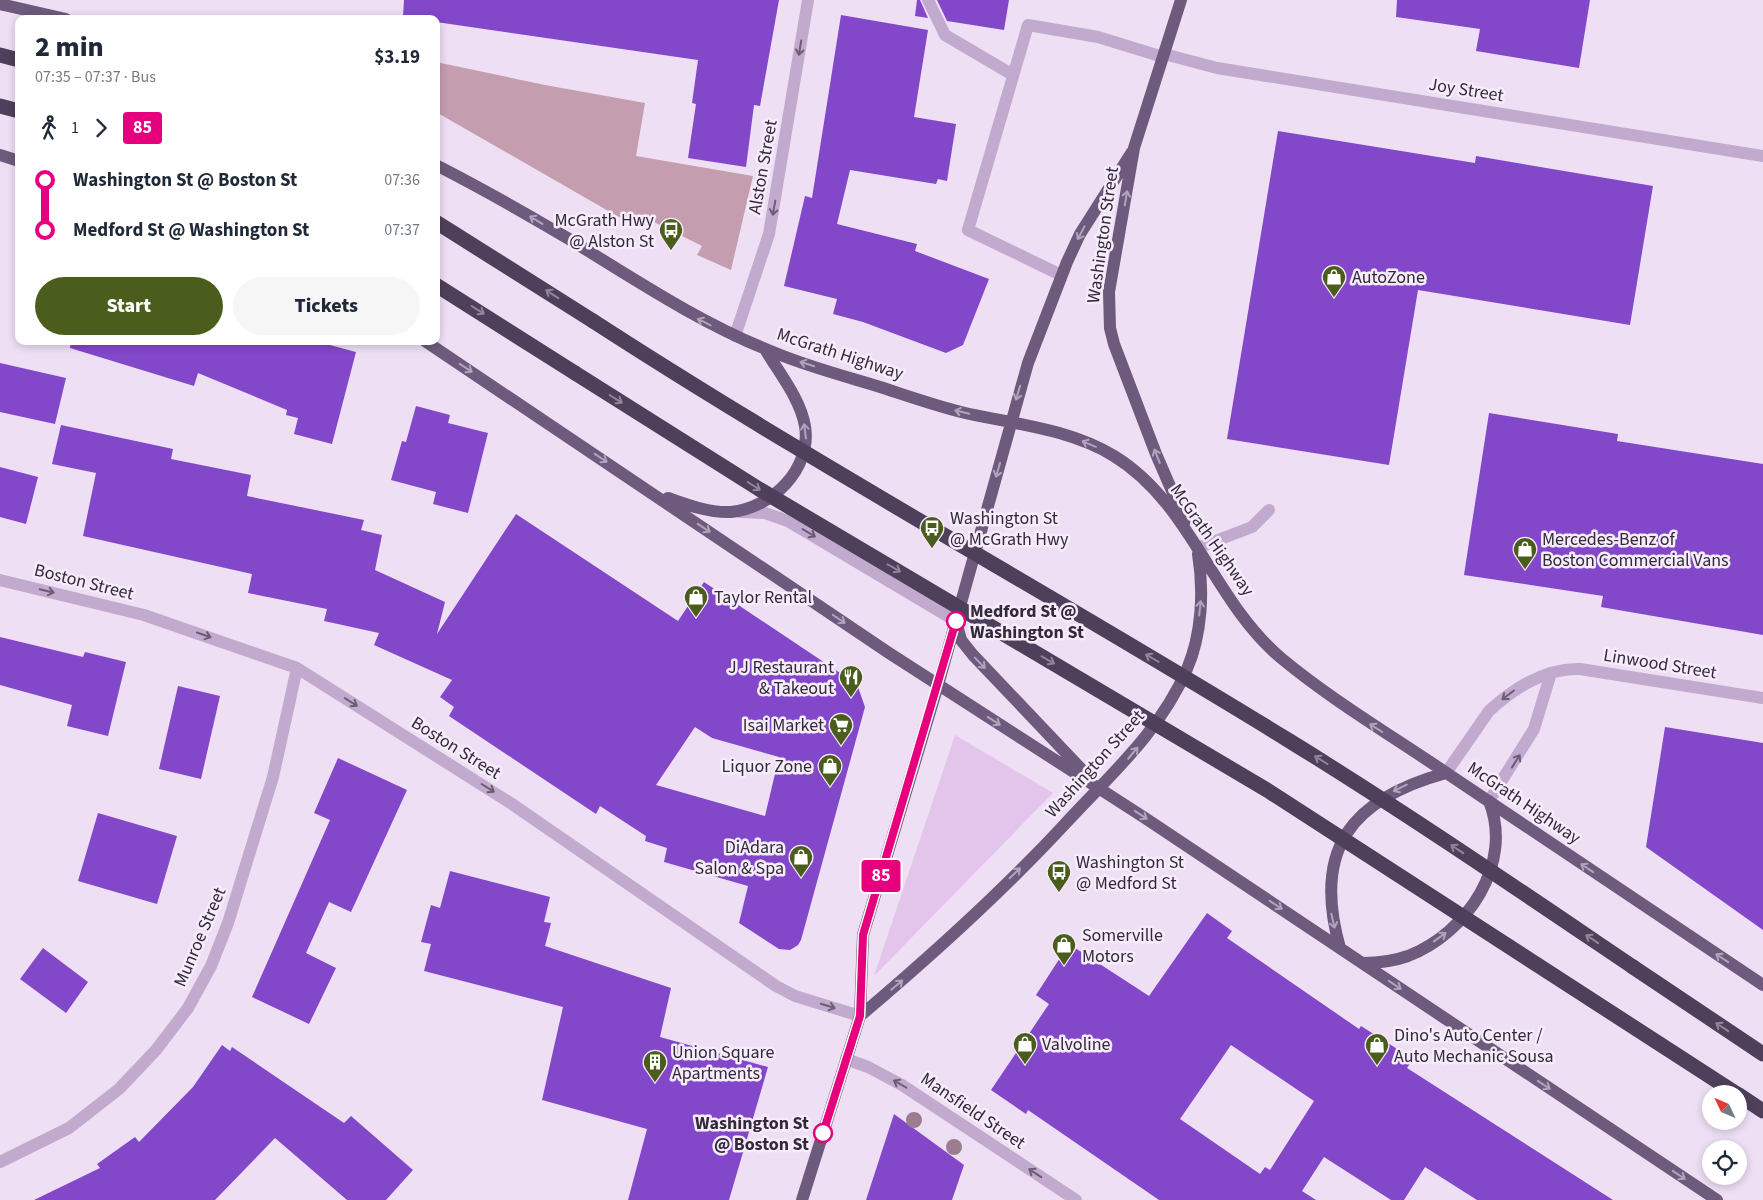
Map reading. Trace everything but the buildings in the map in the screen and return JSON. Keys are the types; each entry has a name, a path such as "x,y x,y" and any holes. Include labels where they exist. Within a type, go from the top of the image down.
{"highway":[{"path":"0,55 15,59"},
{"path":"0,106 15,110"},
{"path":"440,225 775,436 1302,749 1449,843 1763,1054"},
{"path":"440,288 759,489 1235,770 1724,1085"},
{"path":"1748,1101 1763,1111"}],"main road":[{"name":"Washington Street","path":"860,1016 911,973 1046,844 1100,789 1159,720 1179,687 1190,661 1201,598 1197,548 1156,454 1110,328 1111,279 1134,148 1180,0"},
{"path":"0,4 48,15"},
{"name":"Washington Street","path":"802,1200 860,1016 863,935 938,685 1009,422 1036,338 1080,234 1134,148"},
{"path":"0,155 15,159"},
{"name":"McGrath Highway","path":"440,167 525,213 678,307 765,349 957,411 1072,437 1116,457 1141,477 1163,500 1197,548 1242,618 1278,656 1366,722 1446,773 1763,985"},
{"path":"431,345 938,685 1100,789 1717,1200"},
{"path":"635,481 686,504 730,512 758,506 770,498 792,476 804,454 806,440 800,412 765,349"},
{"path":"956,621 961,640 973,655 1100,789"},
{"path":"1340,948 1331,914 1330,881 1333,864 1348,832 1372,806 1388,795 1422,779 1446,773"},
{"path":"1363,963 1393,960 1408,956 1438,939 1465,914 1481,891 1494,860 1497,832 1495,817 1489,802"}],"street":[{"name":"Alston Street","path":"735,336 769,234 808,0"},
{"path":"928,0 946,35 1013,75 968,230 1062,275"},
{"name":"Joy Street","path":"1013,75 1028,25 1098,37 1217,68 1763,156"},
{"path":"1197,548 1252,526 1269,510"},
{"path":"730,512 765,513 788,521 956,621"},
{"name":"Boston Street","path":"0,580 144,614 297,668 512,804 776,986 796,996 860,1016"},
{"name":"Munroe Street","path":"0,1162 69,1128 120,1089 156,1050 188,1008 211,966 228,922 273,777 297,668"},
{"name":"Linwood Street","path":"1446,773 1493,707 1521,686 1560,670 1580,669 1763,698"},
{"path":"1489,802 1534,729 1551,673"},
{"name":"Mansfield Street","path":"846,1059 868,1067 902,1085 1076,1200"}],"shaded area":[{"path":"440,63 545,85 645,103 636,156 753,176 731,270 697,255 702,246 654,222 647,230 617,216 440,114"},
{"path":"955,735 1053,793 874,976 950,750"}],"bus line":[{"name":"85","path":"823,1133 860,1016 863,935 956,621"}],"place":[{"name":"McGrath Hwy @ Alston St","path":"671,251"},
{"name":"AutoZone","path":"1334,298"},
{"name":"Washington St @ McGrath Hwy","path":"932,549"},
{"name":"Mercedes-Benz of Boston Commercial Vans","path":"1525,570"},
{"name":"Taylor Rental","path":"696,618"},
{"name":"Medford St @ Washington St","path":"956,621"},
{"name":"J J Restaurant & Takeout","path":"851,698"},
{"name":"Isai Market","path":"841,746"},
{"name":"Liquor Zone","path":"830,787"},
{"name":"DiAdara Salon & Spa","path":"801,878"},
{"name":"Washington St @ Medford St","path":"1059,893"},
{"name":"Somerville Motors","path":"1064,966"},
{"name":"Valvoline","path":"1025,1065"},
{"name":"Dino's Auto Center / Auto Mechanic Sousa","path":"1377,1066"},
{"name":"Union Square Apartments","path":"655,1083"},
{"name":"Washington St @ Boston St","path":"823,1133"}]}
